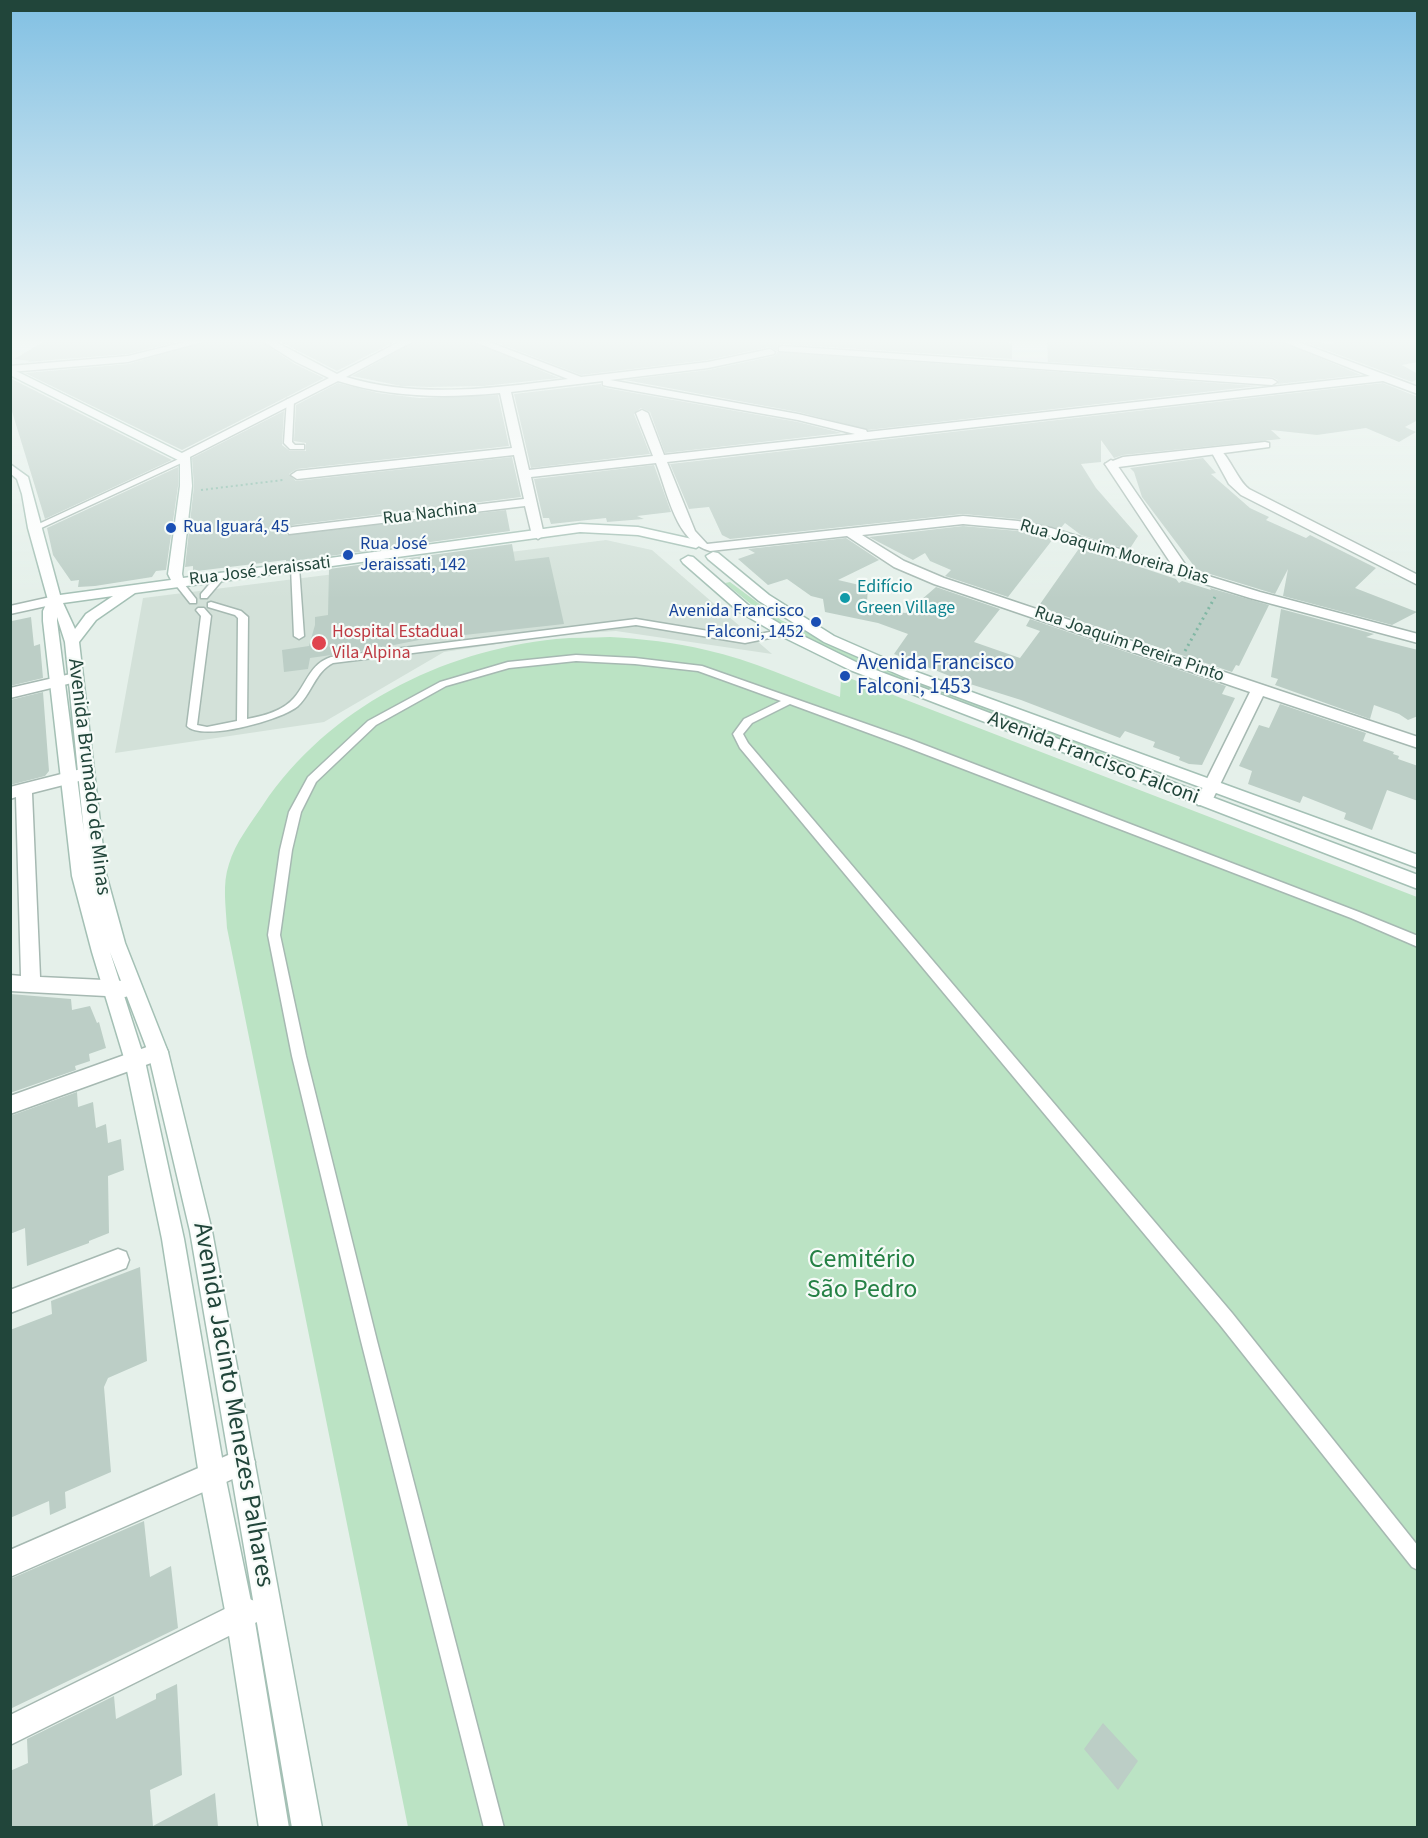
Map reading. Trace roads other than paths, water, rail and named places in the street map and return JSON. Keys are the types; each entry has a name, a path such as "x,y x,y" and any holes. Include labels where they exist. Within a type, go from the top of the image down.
{"street":[{"path":"124,428 184,458"},
{"path":"184,458 240,428"},
{"path":"514,428 538,535"},
{"path":"648,428 689,532 707,549"},
{"path":"843,428 874,435"},
{"path":"525,474 937,428"},
{"path":"1184,573 1111,464 1265,445"},
{"path":"297,475 520,451"},
{"path":"1217,451 1235,484 1245,492 1418,581"},
{"path":"178,582 175,574 186,486 184,458"},
{"name":"Avenida Brumado de Minas","path":"10,467 22,477 55,600 65,619 72,642 67,680 68,778 81,876 100,952 124,989"},
{"name":"Rua Nachina","path":"293,531 531,502"},
{"name":"Rua Joaquim Moreira Dias","path":"707,549 848,531 963,520 1008,523 1051,532 1222,585 1415,637"},
{"name":"Avenida Francisco Falconi","path":"562,532 598,527 628,530 707,549 764,598 829,639 909,674 1418,862"},
{"name":"Rua Joaquim Pereira Pinto","path":"848,531 899,564 939,581 1418,743"},
{"name":"Avenida Francisco Falconi","path":"562,532 648,539 668,545 685,556 743,608 784,632 855,667 1418,882"},
{"name":"Rua José Jeraissati","path":"10,610 55,600 135,588 562,532"},
{"path":"686,546 707,549 703,562 685,556 686,546"},
{"path":"72,642 91,617 135,588"},
{"name":"Avenida Brumado de Minas","path":"55,600 50,611 50,621 67,680 85,774 99,884 116,943 124,989"},
{"path":"10,693 67,680"},
{"path":"1204,801 1259,689"},
{"path":"31,984 17,791 85,774"},
{"path":"10,983 124,989"},
{"name":"Avenida Jacinto Menezes Palhares","path":"124,989 158,1052 201,1231 307,1827"},
{"name":"Avenida Jacinto Menezes Palhares","path":"124,989 135,1060 183,1295 212,1475 240,1616 274,1827"},
{"path":"10,1105 158,1052"},
{"path":"10,1302 118,1260"},
{"path":"10,1564 242,1462"},
{"path":"10,1731 267,1603"}],"lane":[{"path":"289,428 289,446 301,447"},
{"path":"34,528 184,458"},
{"path":"295,567 298,636"},
{"path":"204,596 221,576"},
{"path":"178,582 193,601"},
{"path":"242,722 243,617 216,607 204,613 192,726 197,729 207,730 279,714 301,698 317,668 331,660 636,622 746,640 784,632"},
{"path":"494,1827 366,1330 300,1056 274,935 286,850 295,813 312,780 372,723 443,684 508,665 576,658 688,667 791,700 1355,915 1418,942"},
{"path":"791,700 747,721 738,734 744,745 1226,1319 1418,1561"}],"place":[{"name":"Rua Iguará, 45","path":"171,528"},
{"name":"Rua José Jeraissati, 142","path":"348,555"},
{"name":"Edifício Green Village","path":"845,598"},
{"name":"Avenida Francisco Falconi, 1452","path":"816,622"},
{"name":"Hospital Estadual Vila Alpina","path":"319,643"},
{"name":"Avenida Francisco Falconi, 1453","path":"845,676"}],"park label":[{"name":"Cemitério São Pedro","path":"862,1276"}]}
